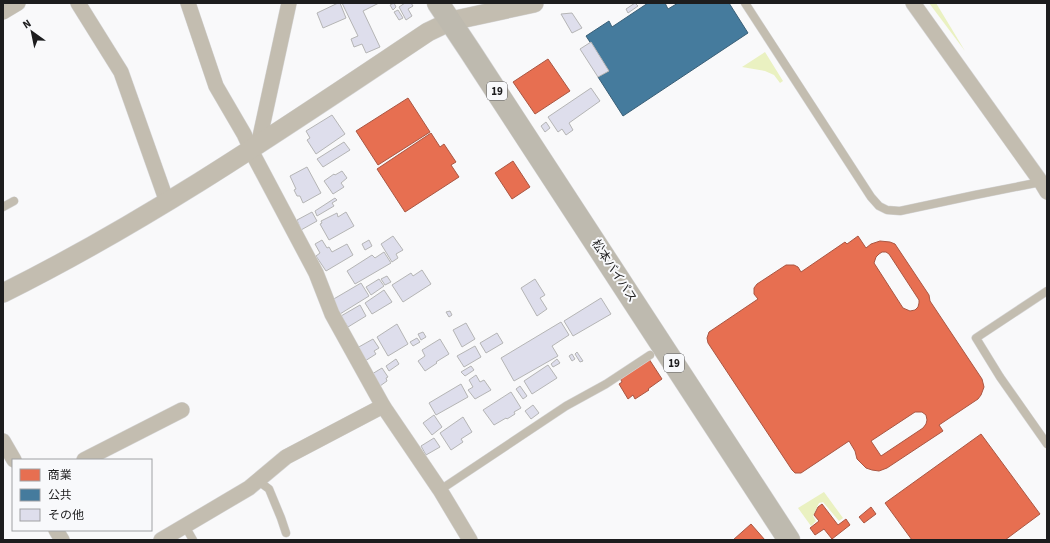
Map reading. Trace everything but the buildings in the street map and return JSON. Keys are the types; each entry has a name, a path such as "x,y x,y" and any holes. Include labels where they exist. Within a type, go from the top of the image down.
{"highway":[{"name":"松本バイパス","path":"438,3 789,540"}],"street":[{"path":"3,12 18,3"},
{"path":"78,3 121,72 167,202"},
{"path":"188,3 216,86 244,134 255,148 316,273 332,314 383,406 440,490 470,540"},
{"path":"255,148 289,3"},
{"path":"3,293 54,267 167,202 255,148 428,32 451,21 534,3"},
{"path":"913,3 1044,187"},
{"path":"161,540 249,488 286,457 383,406"},
{"path":"86,459 182,410"},
{"path":"3,441 13,459"},
{"path":"57,531 62,540"}],"lane":[{"path":"745,3 871,198 879,206 887,210 900,211 1044,187"},
{"path":"3,207 14,201"},
{"path":"1047,291 976,338 1000,377 1047,444"},
{"path":"440,490 566,406 606,384 650,355"},
{"path":"257,480 269,489 286,533"},
{"path":"185,526 193,540"}],"green space":[{"path":"929,3 936,3 965,51"},
{"path":"765,52 783,81 780,83 774,75 765,71 742,67"},
{"path":"824,492 843,518 839,521 823,502 819,503 813,516 816,521 811,526 798,508"}]}
